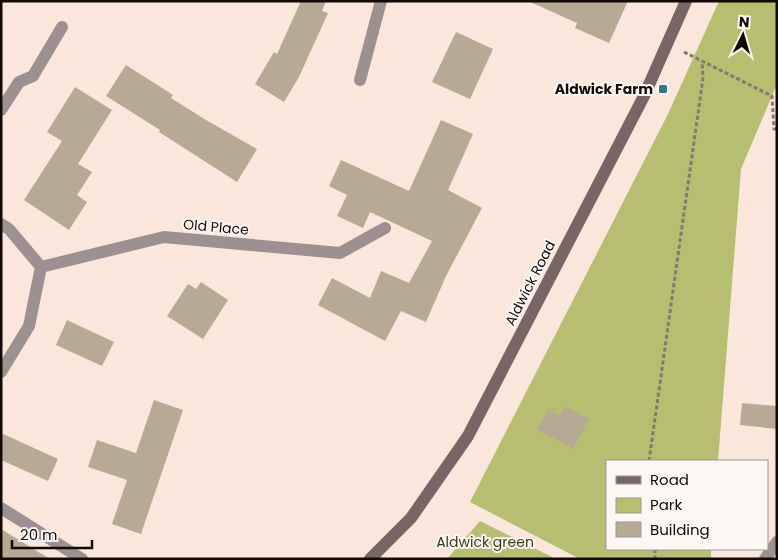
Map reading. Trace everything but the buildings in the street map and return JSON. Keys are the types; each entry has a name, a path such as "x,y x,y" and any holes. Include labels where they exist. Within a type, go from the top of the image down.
{"street":[{"path":"360,80 380,1"},
{"name":"Aldwick Road","path":"370,559 411,518 468,436 644,96 686,1"},
{"path":"1,110 19,82 33,76 62,27"},
{"path":"1,224 9,229 41,268 29,326 1,372"},
{"name":"Old Place","path":"41,268 164,237 340,253 385,228"},
{"path":"1,508 82,559"},
{"path":"765,559 777,542"}],"path":[{"path":"668,43 772,96 774,128 777,129"},
{"path":"649,460 703,78 702,62"}],"green space":[{"path":"719,1 777,1 777,84 741,169 718,460 606,460 606,550 711,550 711,559 580,559 470,502 668,114"},
{"name":"Aldwick green","path":"480,521 556,559 447,559"}],"place":[{"name":"Aldwick Farm","path":"663,89"}]}
